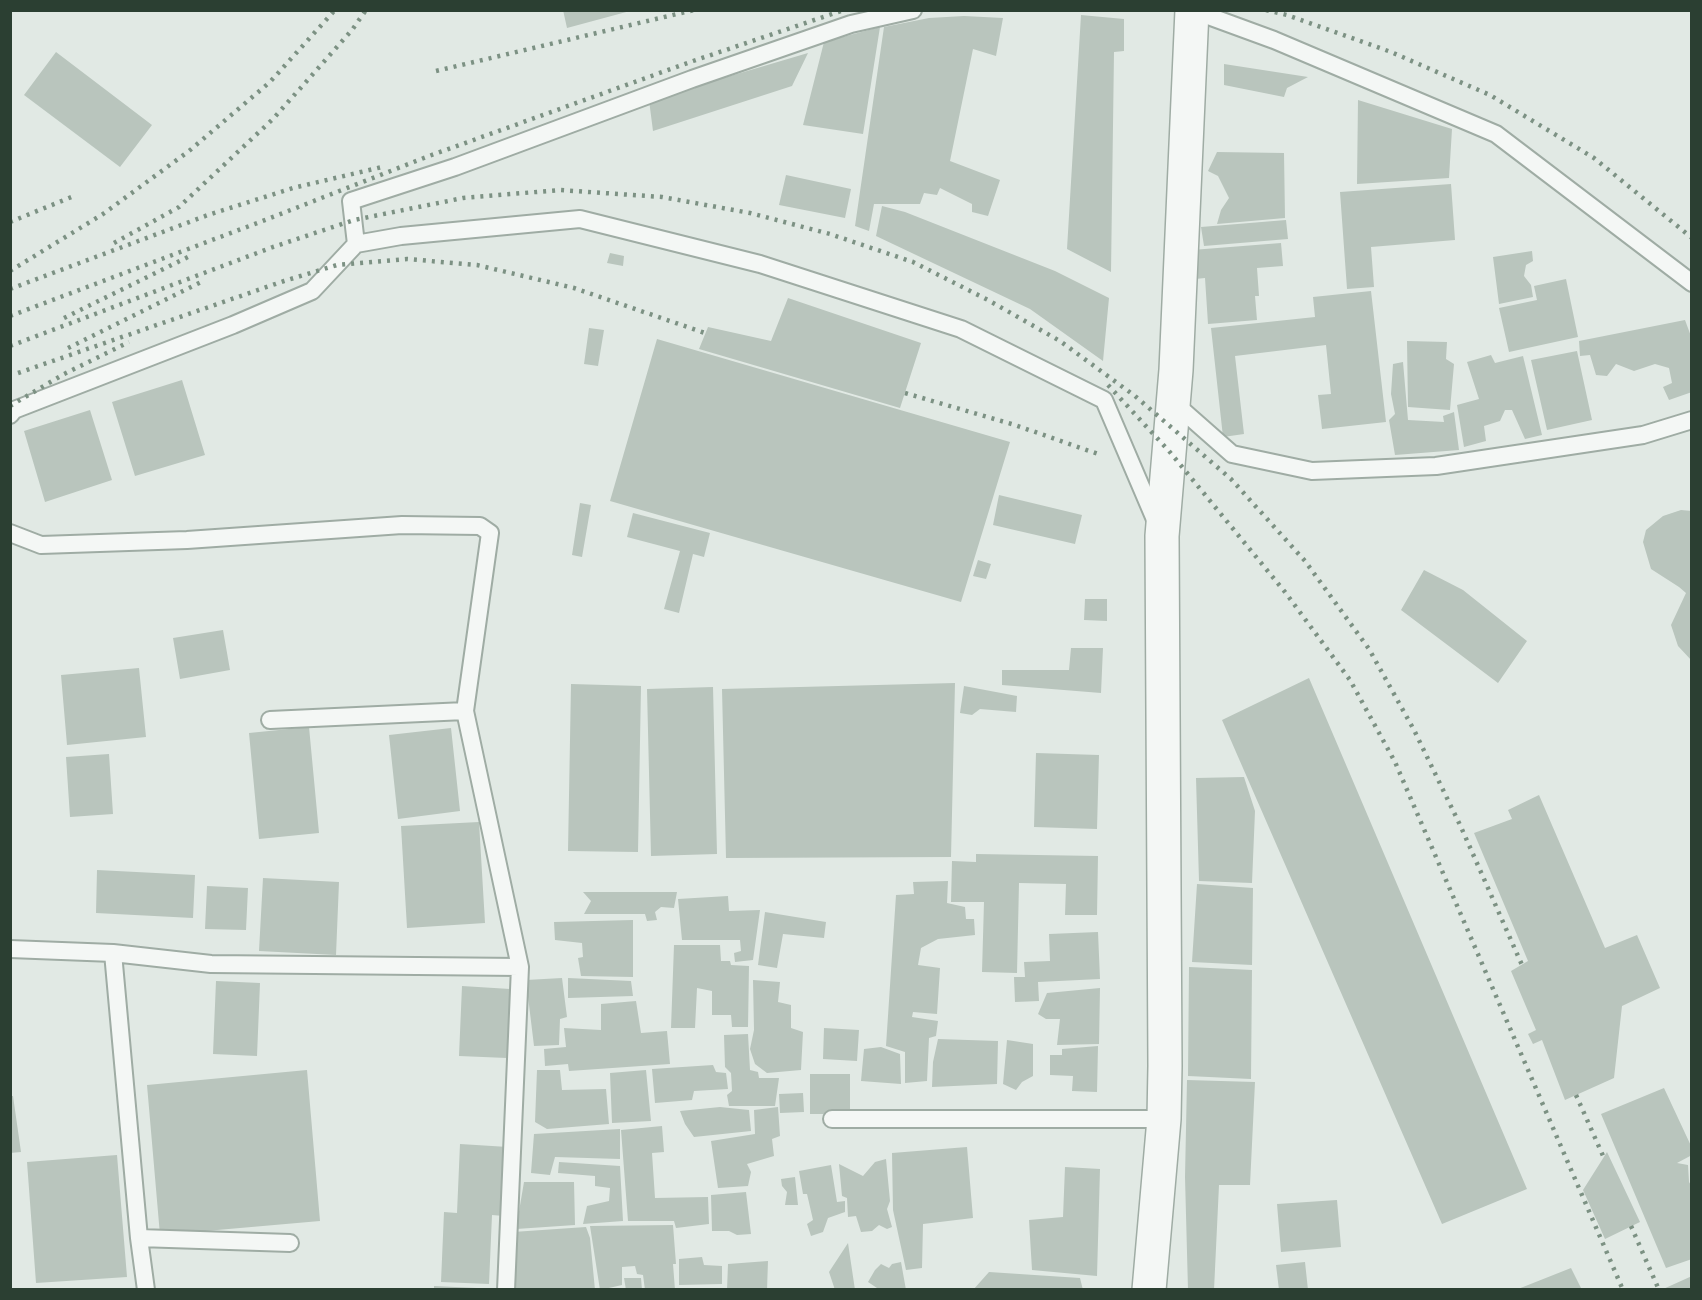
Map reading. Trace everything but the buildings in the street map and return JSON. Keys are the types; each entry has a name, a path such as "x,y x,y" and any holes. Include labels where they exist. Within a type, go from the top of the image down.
{"street":[{"path":"1149,1290 1164,1119 1166,1066 1162,536 1173,402 1192,10"}],"lane":[{"path":"356,244 351,201 455,167 851,24 913,10"},
{"path":"1192,10 1274,40 1496,134 1692,283"},
{"path":"10,415 14,410 233,325 312,291 356,244 400,236 580,219 760,264 961,329 1104,400 1162,536"},
{"path":"1173,402 1232,454 1312,471 1436,466 1643,435 1692,420"},
{"path":"10,533 41,545 187,540 402,525 480,526 490,533 465,711 520,967 506,1290"},
{"path":"270,720 465,711"},
{"path":"10,949 113,953 211,964 520,967"},
{"path":"113,953 139,1238 146,1290"},
{"path":"832,1119 1164,1119"},
{"path":"139,1238 290,1243"}],"railway":[{"path":"10,271 103,214 189,151 270,82 335,10"},
{"path":"114,243 179,207 273,119 352,30 366,10"},
{"path":"436,71 694,10"},
{"path":"10,316 429,156 693,61 844,10"},
{"path":"1266,10 1287,15 1391,52 1490,95 1594,158 1692,238"},
{"path":"10,289 208,215 293,188 382,167"},
{"path":"10,346 273,247 354,220 463,198 560,190 662,197 750,213 830,234 913,262 988,300 1060,341 1135,396 1231,479 1305,561 1369,649 1414,730 1461,827 1522,965"},
{"path":"10,222 74,196"},
{"path":"64,318 190,256"},
{"path":"18,373 284,281 337,265 407,259 477,265 574,288 705,333"},
{"path":"68,348 205,280"},
{"path":"10,406 64,374 129,342"},
{"path":"1108,385 1169,451 1285,592 1350,680 1395,762 1623,1290"},
{"path":"905,393 1015,425 1101,455"},
{"path":"1576,1095 1604,1158"},
{"path":"1631,1226 1659,1290"}]}
